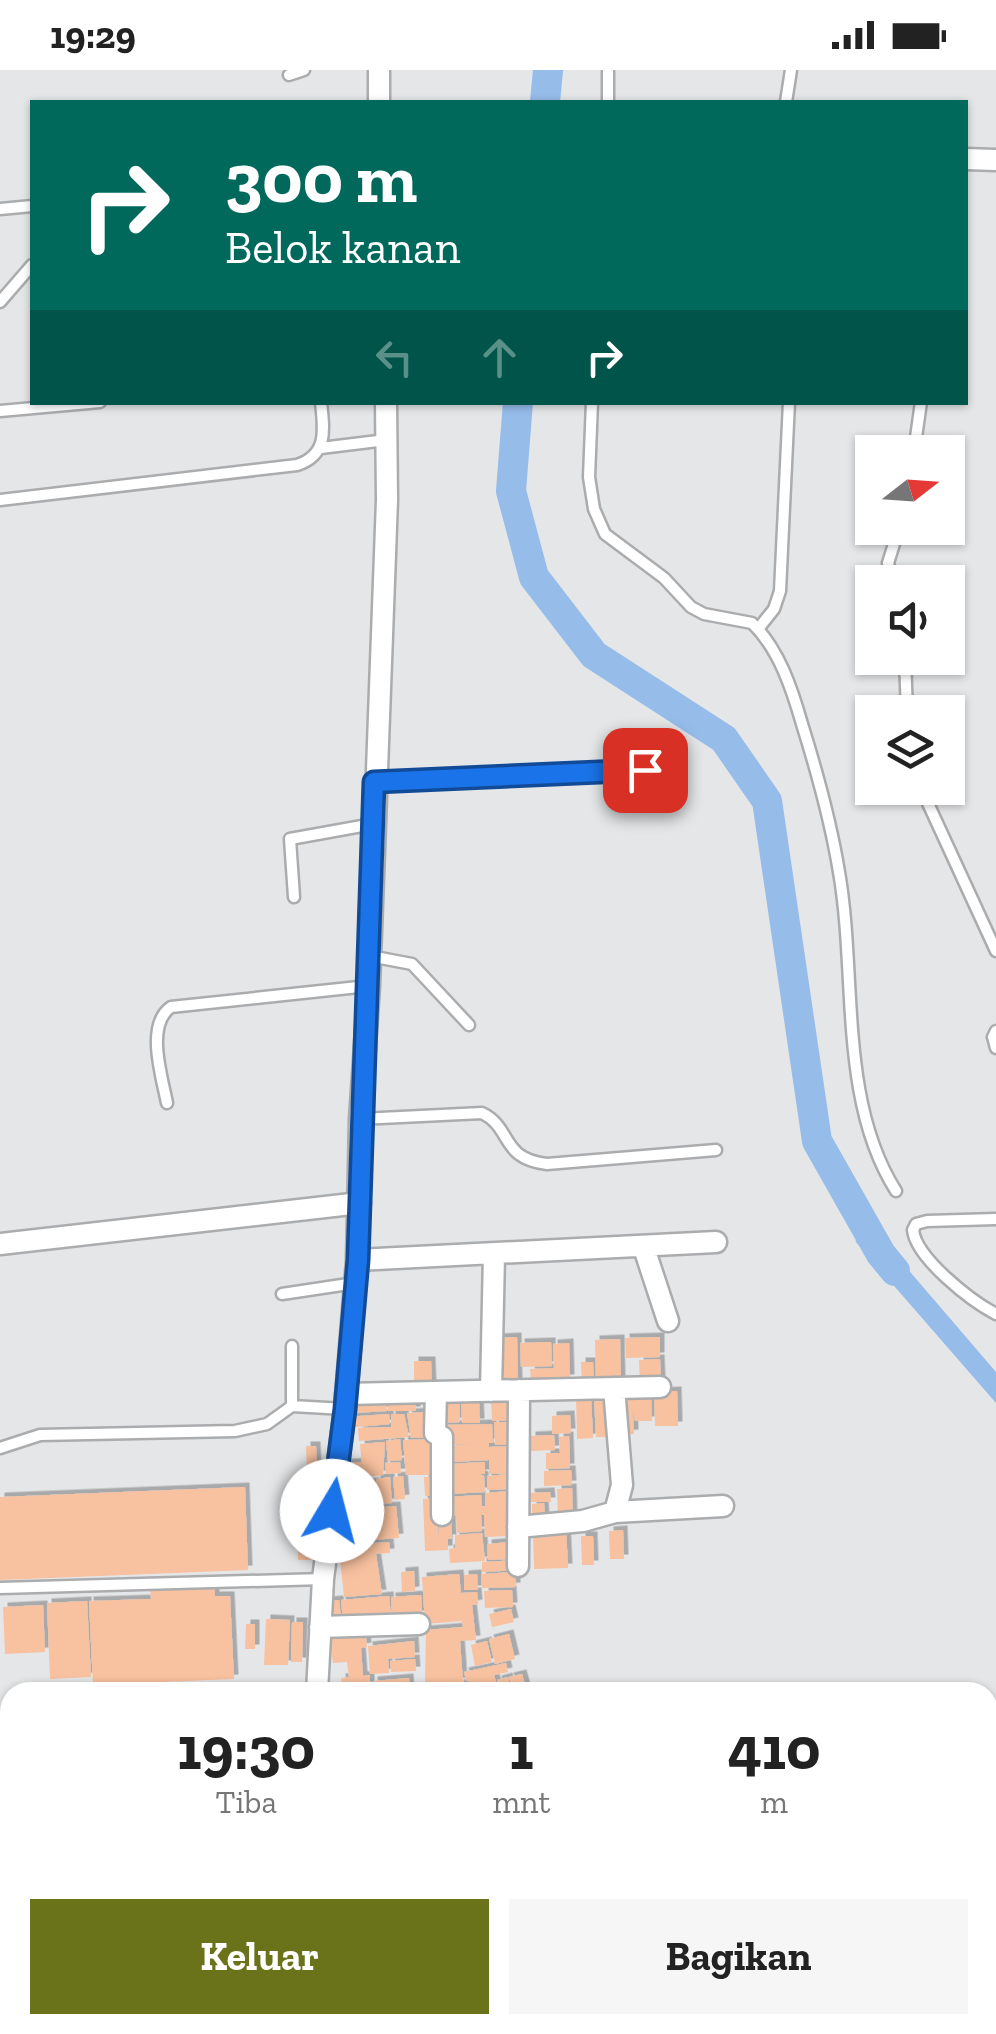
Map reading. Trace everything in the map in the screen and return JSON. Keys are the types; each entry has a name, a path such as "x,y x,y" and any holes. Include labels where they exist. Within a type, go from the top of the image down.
{"street":[{"path":"378,70 379,100"},
{"path":"968,160 996,160"},
{"path":"317,1682 323,1579 346,1402 358,1260 386,405"},
{"path":"0,1244 360,1203"},
{"path":"358,1260 716,1242"},
{"path":"644,1248 668,1321"},
{"path":"491,1391 494,1256"},
{"path":"346,1402 436,1392 660,1387"},
{"path":"614,1388 622,1486 614,1512"},
{"path":"518,1566 520,1390"},
{"path":"436,1392 435,1433 442,1438 442,1515"},
{"path":"518,1527 593,1520 614,1512 722,1506"},
{"path":"320,1627 419,1624"}],"lane":[{"path":"288,75 304,70"},
{"path":"608,70 608,100"},
{"path":"786,100 791,70"},
{"path":"0,209 30,206"},
{"path":"0,302 30,266"},
{"path":"0,411 67,405"},
{"path":"321,405 322,448"},
{"path":"592,405 589,477 594,508 604,534 664,578 691,607 704,614 744,620 758,629 792,690 840,874 848,994 870,1135 883,1171 896,1192"},
{"path":"758,629 774,609 780,591 789,405"},
{"path":"916,435 920,405"},
{"path":"0,500 297,465 309,461 322,448 386,440"},
{"path":"374,782 678,770"},
{"path":"930,805 996,951"},
{"path":"294,897 290,839 373,824"},
{"path":"370,956 412,964 469,1024"},
{"path":"167,1102 158,1046 164,1011 171,1007 369,986"},
{"path":"996,1031 996,1048"},
{"path":"360,1120 482,1112 494,1120 516,1154 529,1162 547,1164 716,1150"},
{"path":"996,1220 927,1221 916,1224 913,1230 918,1247 936,1266 996,1314"},
{"path":"282,1294 356,1282"},
{"path":"292,1346 292,1406"},
{"path":"0,1448 40,1435 236,1431 267,1424 292,1406 346,1402"},
{"path":"0,1588 323,1579"}],"water":[{"path":"876,1237 996,1372 996,1403 855,1241"}],"building":[{"path":"517,1337 518,1386 500,1387 498,1338"},
{"path":"660,1337 660,1357 626,1358 625,1338"},
{"path":"620,1339 621,1384 596,1385 595,1340"},
{"path":"551,1342 552,1366 521,1367 520,1343"},
{"path":"569,1343 570,1379 531,1380 530,1369 554,1368 553,1344"},
{"path":"660,1359 661,1382 640,1383 639,1360"},
{"path":"414,1361 431,1361 432,1389 414,1389"},
{"path":"581,1362 593,1362 594,1385 582,1385"},
{"path":"677,1391 678,1426 655,1426 654,1392"},
{"path":"619,1393 651,1394 652,1421 635,1421 633,1409 634,1434 620,1435"},
{"path":"459,1395 460,1422 442,1423 441,1396"},
{"path":"576,1396 591,1396 593,1438 577,1439"},
{"path":"611,1396 612,1437 596,1437 594,1397"},
{"path":"516,1397 517,1420 492,1421 491,1398"},
{"path":"386,1399 387,1411 354,1413 353,1401"},
{"path":"415,1399 416,1411 388,1411 388,1400"},
{"path":"479,1400 480,1423 462,1423 461,1401"},
{"path":"434,1412 433,1437 411,1438 407,1413"},
{"path":"389,1414 390,1424 346,1428 345,1417"},
{"path":"391,1414 404,1414 409,1437 359,1441 358,1428 391,1427"},
{"path":"570,1415 571,1433 552,1434 552,1416"},
{"path":"494,1422 515,1422 516,1444 495,1445"},
{"path":"492,1424 493,1443 489,1447 513,1446 513,1473 489,1474 489,1460 452,1462 451,1446 470,1444 443,1445 442,1425"},
{"path":"554,1435 555,1450 531,1451 531,1436"},
{"path":"569,1436 570,1468 546,1469 546,1453 560,1453 559,1437"},
{"path":"400,1439 402,1460 388,1461 386,1441"},
{"path":"440,1439 440,1475 406,1475 403,1440"},
{"path":"385,1442 383,1475 363,1477 360,1444"},
{"path":"306,1446 316,1446 317,1471 307,1472"},
{"path":"361,1462 362,1479 342,1480 341,1464"},
{"path":"400,1462 401,1473 386,1474 385,1463"},
{"path":"485,1462 485,1474 479,1474 484,1476 485,1492 449,1494 448,1464"},
{"path":"571,1470 572,1485 544,1486 544,1471"},
{"path":"509,1474 510,1489 487,1490 487,1476"},
{"path":"403,1476 405,1499 395,1500 393,1477"},
{"path":"390,1477 392,1503 378,1504 376,1479"},
{"path":"424,1477 440,1477 441,1496 425,1496"},
{"path":"375,1482 377,1502 347,1505 345,1485 362,1483 363,1488 364,1483"},
{"path":"245,1487 248,1570 0,1580 0,1497"},
{"path":"572,1488 573,1519 558,1520 557,1489"},
{"path":"510,1491 509,1536 485,1537 484,1515 482,1531 457,1533 456,1516 451,1516 452,1539 448,1539 448,1550 425,1551 423,1499 436,1498 439,1540 439,1517 445,1497 481,1495 485,1506 485,1493"},
{"path":"550,1492 551,1502 531,1502 530,1493"},
{"path":"544,1503 545,1521 532,1522 532,1504"},
{"path":"365,1506 367,1535 341,1537 342,1508"},
{"path":"396,1506 399,1538 371,1540 369,1508"},
{"path":"297,1522 311,1522 312,1560 298,1560"},
{"path":"566,1528 568,1568 534,1569 533,1529"},
{"path":"623,1530 624,1559 610,1559 609,1531"},
{"path":"482,1533 485,1561 450,1563 449,1549 455,1548 455,1535"},
{"path":"581,1536 593,1536 594,1565 582,1565"},
{"path":"355,1538 356,1556 358,1544 389,1542 390,1553 376,1554 382,1594 344,1597 338,1540"},
{"path":"511,1542 512,1559 488,1560 487,1544"},
{"path":"517,1560 518,1570 482,1572 482,1562"},
{"path":"414,1571 415,1591 402,1592 401,1572"},
{"path":"515,1572 516,1587 482,1588 481,1574"},
{"path":"459,1574 461,1593 477,1592 478,1604 472,1605 476,1640 460,1641 463,1682 425,1682 426,1630 463,1627 462,1621 425,1624 422,1577"},
{"path":"477,1574 478,1590 464,1590 464,1575"},
{"path":"214,1584 215,1596 230,1596 234,1679 93,1682 89,1601 151,1599 150,1587"},
{"path":"512,1590 513,1607 485,1608 484,1591"},
{"path":"421,1595 422,1615 392,1617 391,1597"},
{"path":"389,1596 391,1616 343,1620 341,1600"},
{"path":"339,1600 341,1618 327,1620 326,1601"},
{"path":"87,1601 91,1677 50,1679 47,1603"},
{"path":"43,1605 45,1652 5,1654 3,1607"},
{"path":"511,1609 514,1622 492,1627 489,1614"},
{"path":"266,1619 290,1620 288,1665 264,1665"},
{"path":"292,1622 303,1622 302,1662 291,1662"},
{"path":"246,1624 255,1624 255,1649 245,1649"},
{"path":"365,1626 367,1647 361,1648 363,1676 370,1675 370,1682 341,1682 341,1678 349,1677 347,1662 333,1663 328,1629"},
{"path":"509,1634 515,1659 495,1664 489,1639"},
{"path":"414,1641 415,1657 388,1659 389,1673 370,1674 368,1646"},
{"path":"487,1641 492,1662 475,1666 471,1645"},
{"path":"415,1659 416,1671 391,1672 390,1661"},
{"path":"506,1663 508,1672 494,1675 496,1682 468,1682 472,1681 466,1681 464,1672"},
{"path":"522,1674 524,1682 510,1682 509,1677"},
{"path":"409,1678 409,1682 373,1682"}],"waterway":[{"path":"545,100 548,70"},
{"path":"518,405 511,491 534,577 594,655 724,739 767,801 817,1141 881,1254 895,1271"}],"route":[{"path":"332,1511 358,1260 374,782 645,770"}]}
